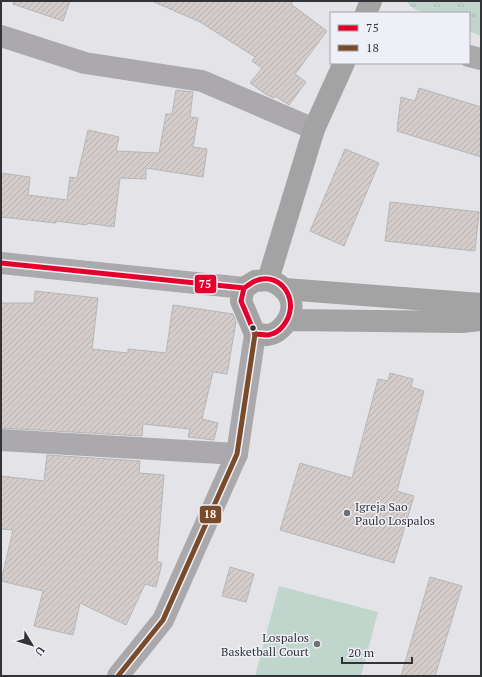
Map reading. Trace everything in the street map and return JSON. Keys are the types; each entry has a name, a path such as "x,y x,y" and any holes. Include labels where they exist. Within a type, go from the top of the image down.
{"main road":[{"path":"366,12 371,1"},
{"path":"277,284 314,129 344,64"},
{"path":"118,676 163,620 237,454 256,334 243,294 255,281 481,304"},
{"path":"256,334 268,335 280,330 289,320 292,309 290,298 277,284"},
{"path":"289,320 461,322 481,320"}],"street":[{"path":"1,36 85,64 202,81 314,129"},
{"path":"470,56 481,60"},
{"path":"1,263 243,294"},
{"path":"1,276 196,297 243,294"},
{"path":"1,440 237,454"}],"green space":[{"path":"407,1 481,1 481,36 470,31 470,12 425,12 417,10"},
{"name":"Lospalos Basketball Court","path":"279,586 378,612 361,676 255,676"}],"building":[{"path":"14,1 70,1 63,21 13,4"},
{"path":"152,1 292,1 292,5 327,31 295,74 306,82 289,105 275,96 274,98 267,95 250,83 262,68 252,61 255,57 200,22"},
{"path":"419,88 481,107 481,157 397,131 401,97 415,101"},
{"path":"176,90 193,92 190,117 198,118 193,147 207,149 203,177 146,168 146,179 120,178 114,227 87,223 87,225 56,221 56,223 1,217 1,173 30,177 28,195 67,200 70,177 77,178 88,130 119,137 116,151 159,153 166,114 172,114"},
{"path":"345,149 379,163 344,246 310,231"},
{"path":"390,202 479,212 475,251 385,241"},
{"path":"35,291 98,298 92,349 128,353 128,349 166,353 173,305 233,314 236,322 227,374 213,372 202,419 218,423 214,440 188,437 190,429 143,424 142,436 1,428 1,303 34,303"},
{"name":"Igreja Sao Paulo Lospalos","path":"390,373 413,379 411,387 424,391 397,491 414,496 394,563 280,530 300,463 352,478 378,379 388,381"},
{"path":"47,455 140,461 139,473 164,475 157,561 162,563 156,587 145,584 126,625 80,603 73,635 34,626 43,591 1,581 13,530 1,529 1,476 44,481"},
{"path":"230,567 254,574 246,602 222,596"},
{"path":"430,577 462,586 435,676 401,676"}],"transit line":[{"name":"75","path":"1,263 244,288 255,281 265,279 273,280 281,284 290,299 288,317 283,326 275,333 268,335 255,334 241,301 244,288"},
{"name":"18","path":"118,676 163,620 237,454 255,334"}],"place":[{"name":"Igreja Sao Paulo Lospalos","path":"347,513"},
{"name":"Lospalos Basketball Court","path":"317,644"}]}
